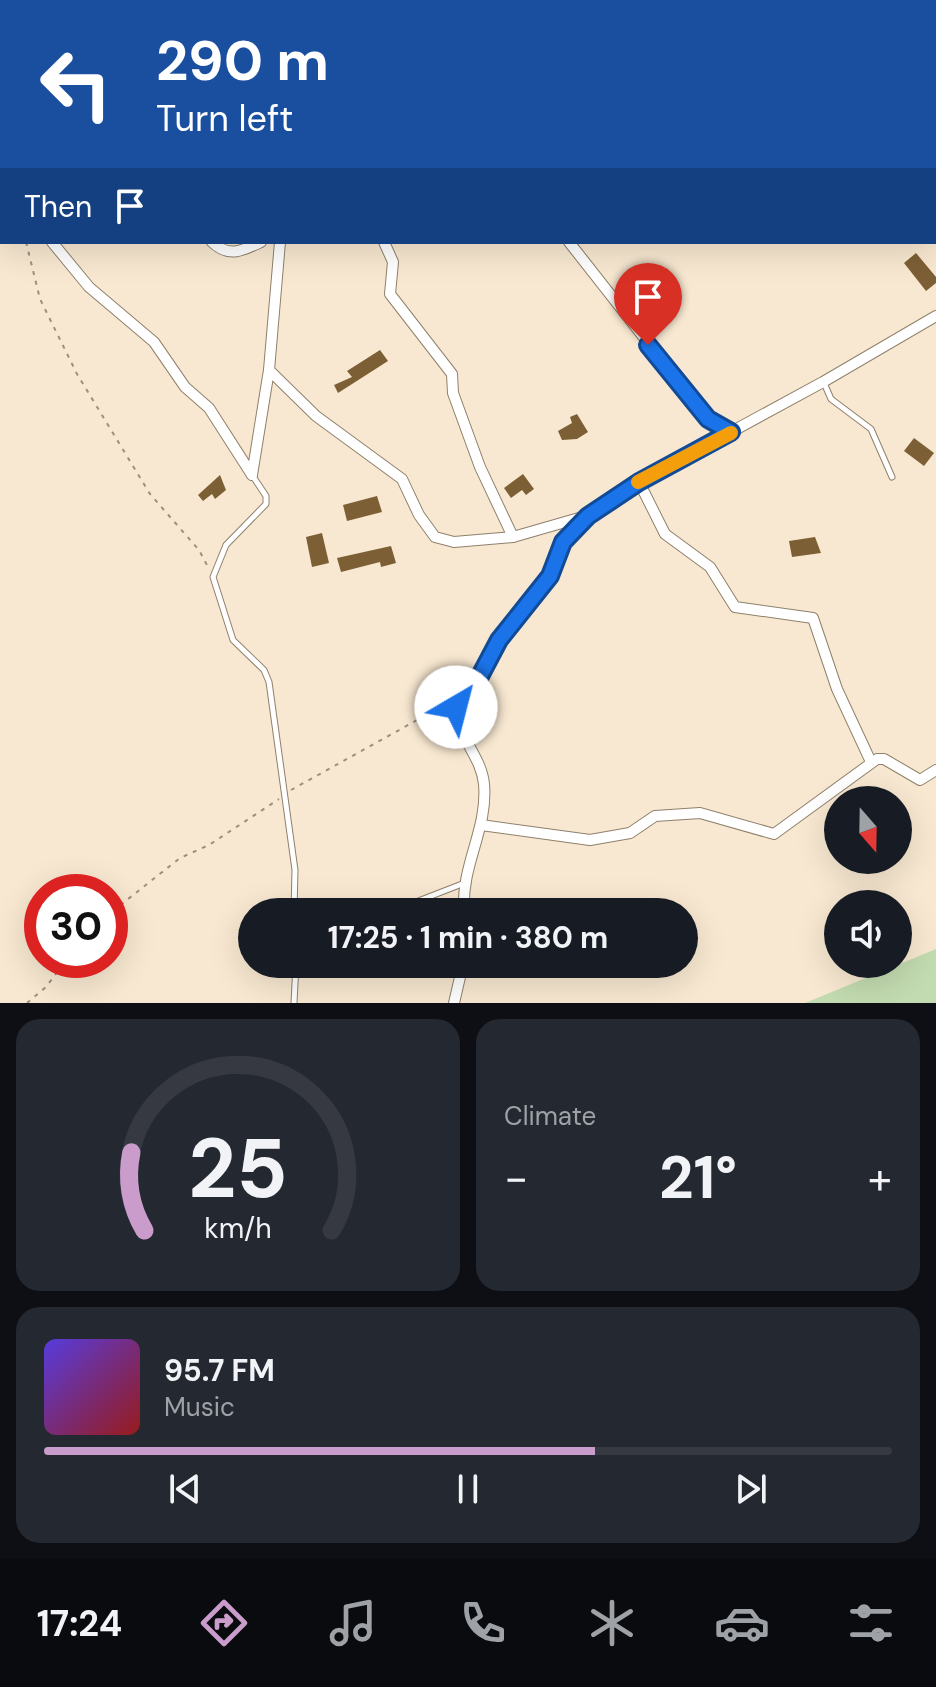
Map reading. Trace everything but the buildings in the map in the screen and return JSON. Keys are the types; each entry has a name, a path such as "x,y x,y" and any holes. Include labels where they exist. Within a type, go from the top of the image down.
{"street":[{"path":"54,244 89,287 154,342 185,387 209,408 252,475"},
{"path":"214,244 223,251 235,253 256,244"},
{"path":"252,475 269,370 280,244"},
{"path":"385,244 393,262 390,294 452,374 455,400 480,467 513,537"},
{"path":"571,244 708,419 731,432"},
{"path":"463,898 462,884 481,825 484,780 479,761 461,734 456,707 458,697 480,676 499,640 550,576 563,542 588,516 639,482 823,382 936,316"},
{"path":"269,370 316,416 384,462 402,479 419,515 435,537 454,542 513,537 588,516"},
{"path":"639,482 665,534 710,567 735,607 813,618 837,689 871,762"},
{"path":"481,825 590,840 630,833 655,816 700,813 774,834 871,762 884,759 920,780 936,770"},
{"path":"454,1003 460,978"}],"lane":[{"path":"823,382 831,399 871,429 892,477"},
{"path":"252,475 266,496 266,504 226,545 213,577 233,640 264,670 269,682 295,870 294,898"},
{"path":"426,898 462,884"},
{"path":"294,1003 295,978"}],"path":[{"path":"26,244 40,299 77,374 150,494 199,550 213,577"},
{"path":"128,899 180,858 209,845 283,797 458,697"},
{"path":"27,1003 53,978"}],"green space":[{"path":"936,949 936,1003 805,1003 866,978 912,978 912,959"}],"slow traffic":[{"path":"638,482 731,433"}],"route":[{"path":"456,707 458,697 480,676 499,640 550,576 563,542 588,516 639,482 731,432 708,419 648,345"}]}
